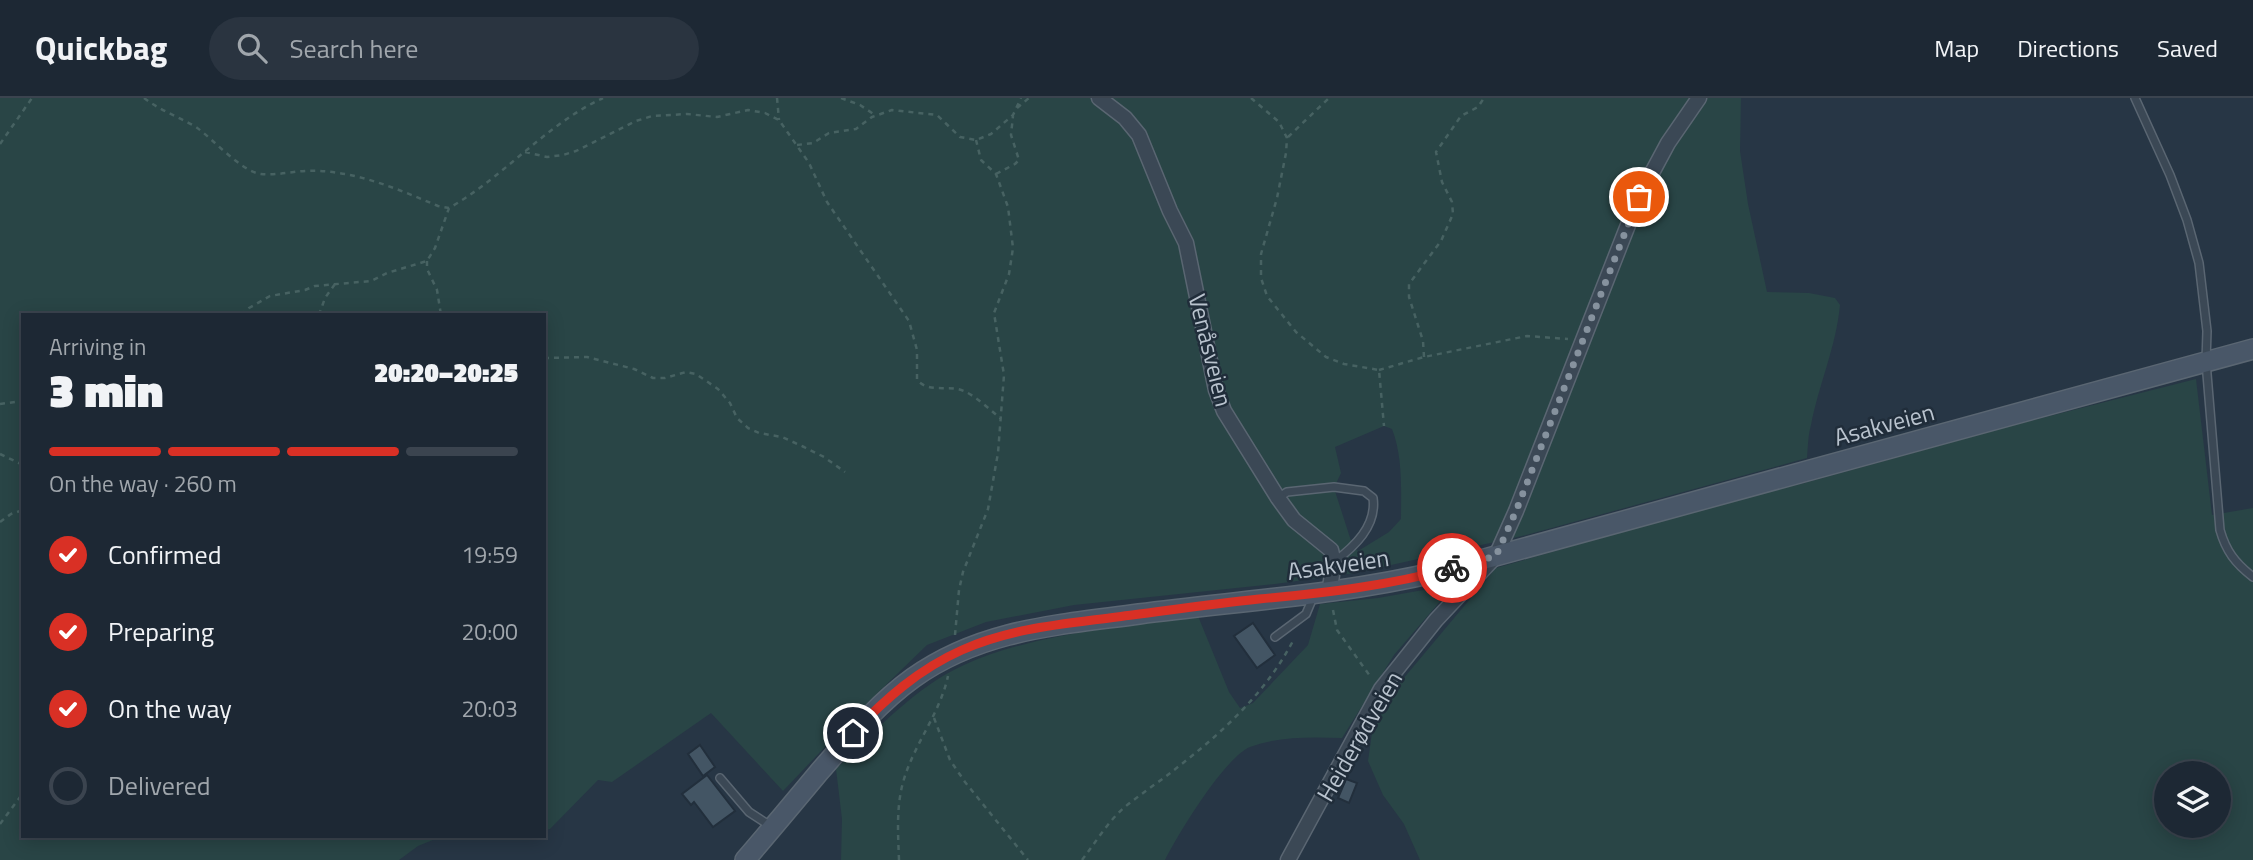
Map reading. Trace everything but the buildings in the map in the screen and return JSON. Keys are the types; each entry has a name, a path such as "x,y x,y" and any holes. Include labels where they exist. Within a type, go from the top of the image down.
{"main road":[{"name":"Asakveien","path":"745,860 842,746 880,706 912,679 953,654 990,639 1039,627 1257,599 1322,594 1404,580 2253,349"}],"street":[{"name":"Venåsveien","path":"1099,98 1125,118 1144,144 1162,194 1186,243 1216,390 1224,411 1278,498 1294,520 1331,550 1334,563"},
{"name":"Heiderødveien","path":"1288,860 1381,689 1436,620 1496,556 1639,197 1668,143 1699,98"},
{"path":"1322,594 1334,563"}],"lane":[{"path":"2135,98 2187,220 2199,263 2205,303 2206,362 2220,530 2225,548 2253,577"},
{"path":"1278,498 1287,492 1334,488 1364,491 1373,498 1374,506 1365,533 1334,563"},
{"path":"1275,637 1306,614 1322,594"},
{"path":"720,778 749,812 773,828"}],"path":[{"path":"0,144 32,98"},
{"path":"144,98 171,116 195,127 247,170 260,174 303,170 337,173 373,181 449,208"},
{"path":"441,313 437,290 427,269 427,261 435,248 449,208 471,194 556,126 603,98"},
{"path":"777,98 779,120"},
{"path":"841,98 860,105 875,115"},
{"path":"996,174 1019,160 1012,142 1011,130 1020,98"},
{"path":"1017,108 1029,98"},
{"path":"1251,98 1279,122 1287,138 1277,198 1261,254 1261,278 1267,296 1296,332 1326,357 1344,364 1379,370 1424,357 1527,335 1581,340"},
{"path":"1287,138 1329,98"},
{"path":"1424,357 1423,341 1409,297 1409,284 1441,241 1453,214 1452,202 1442,182 1436,152 1461,116 1478,107 1484,98"},
{"path":"525,152 547,157 563,155 652,116 687,114 717,117 748,110 765,113 779,120 809,163 827,202 909,321 917,350 917,380 923,386 955,388 966,392 1000,418"},
{"path":"797,145 813,143 829,133 856,129 875,115 899,110 919,115 937,115 960,137 976,140 991,134 1013,116"},
{"path":"899,860 900,795 905,778 946,689 953,654 959,590 969,554 988,509 998,453 1004,375 994,313 1009,274 1013,248 1009,207 996,174 981,160 976,140"},
{"path":"243,313 270,296 335,284 371,281 427,261"},
{"path":"418,265 427,269"},
{"path":"320,313 335,284"},
{"path":"546,358 587,357 634,369 653,378 665,378 686,372 696,374 718,388 730,403 737,418 748,428 782,437 824,457 845,471"},
{"path":"1379,370 1384,426"},
{"path":"0,404 21,401"},
{"path":"0,454 21,465"},
{"path":"0,522 21,511"},
{"path":"1322,594 1337,630 1381,689"},
{"path":"1082,860 1104,829 1126,806 1177,768 1252,700 1285,656 1306,614"},
{"path":"934,718 950,760 982,805 1028,860"},
{"path":"0,824 21,796"}],"green space":[{"path":"0,98 1741,98 1740,151 1748,204 1767,292 1809,293 1835,298 1840,305 1835,336 1810,429 1807,458 1526,535 1355,573 1074,605 986,622 927,645 783,791 711,713 612,782 598,780 550,829 546,830 546,313 21,313 21,838 438,838 418,846 399,860 0,860","holes":["1384,426 1392,429 1400,462 1401,519 1389,532 1358,551 1353,547 1334,488 1341,473 1335,447"]},
{"path":"2196,379 2212,515 2253,508 2253,860 1420,860 1404,824 1383,795 1368,761 1372,733 1393,691 1496,568 1745,497 2014,425"},
{"path":"1446,586 1449,591 1394,655 1342,738 1284,739 1250,747 1228,765 1216,780 1165,860 841,860 842,819 836,769 912,698 964,665 991,654 1049,638 1198,616 1229,692 1240,708 1253,703 1308,645 1320,604 1378,598"}],"way so far":[{"path":"1452,568 1496,556 1639,197"}],"route":[{"path":"853,733 888,698 930,667 965,649 1014,632 1184,608 1377,586 1452,568"}]}
